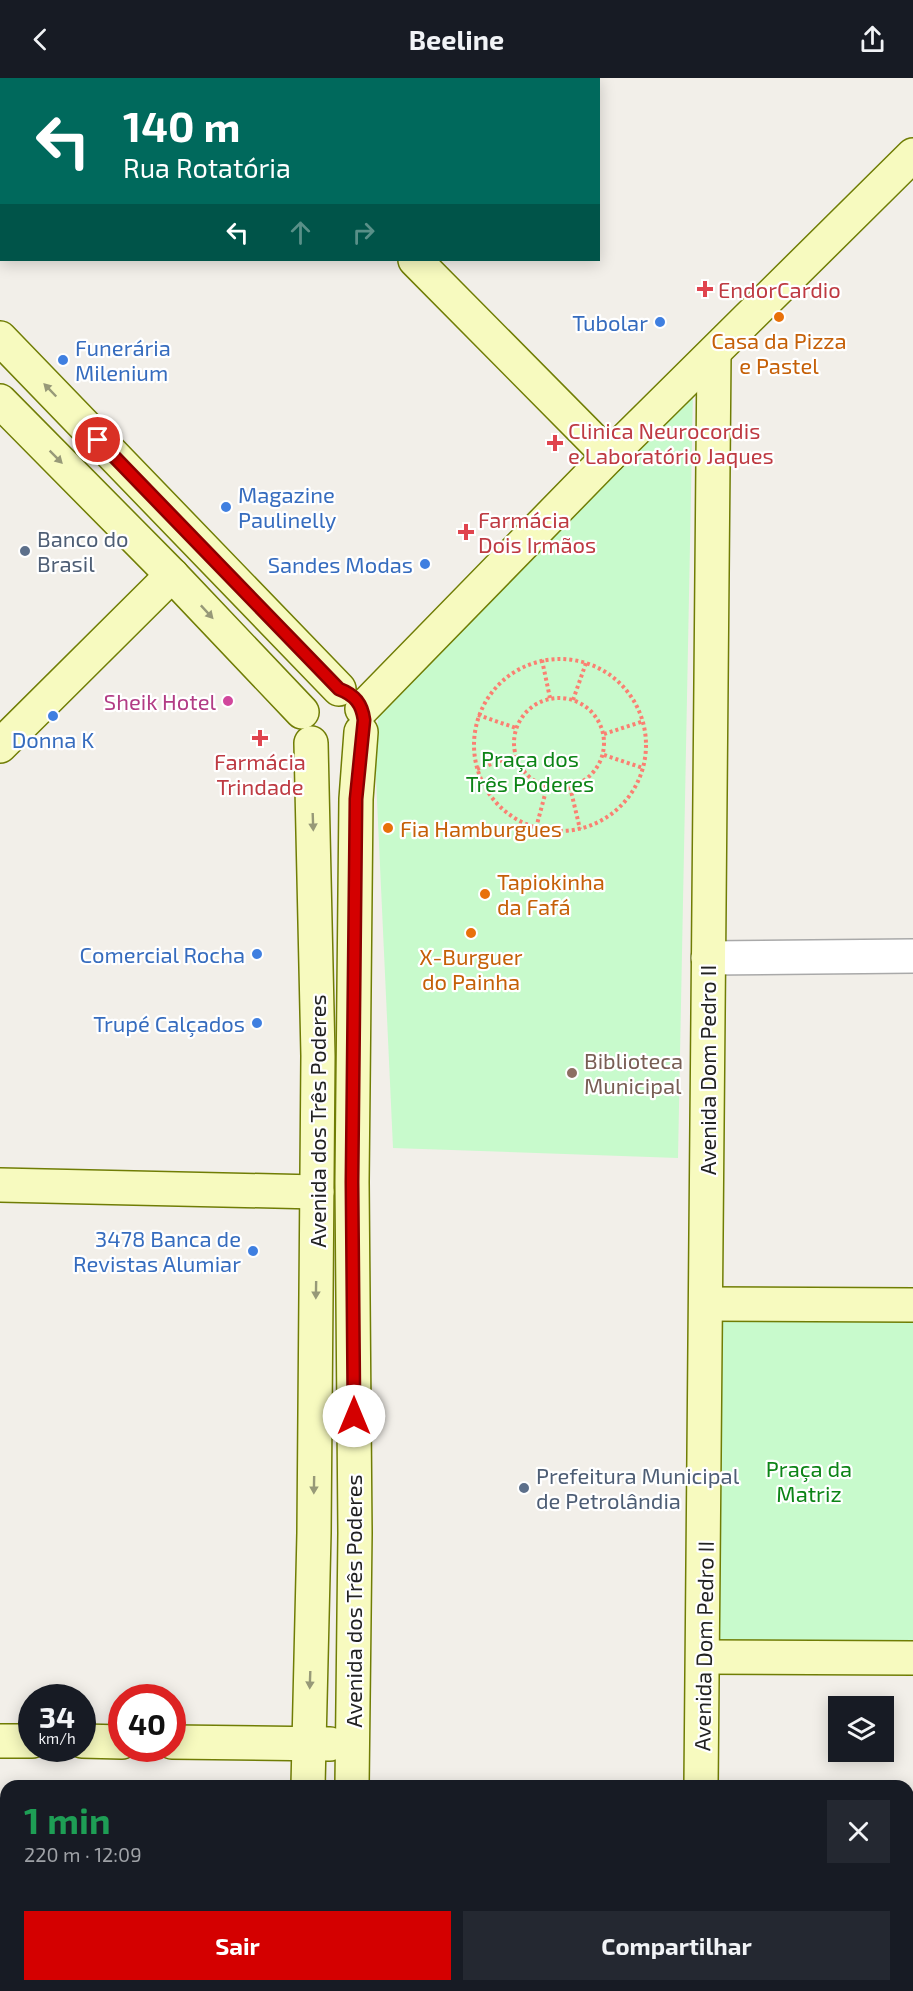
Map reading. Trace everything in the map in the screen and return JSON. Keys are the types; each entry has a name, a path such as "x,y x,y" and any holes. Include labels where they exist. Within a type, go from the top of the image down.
{"street":[{"path":"354,710 323,689 306,702 302,712 303,732 311,743 324,750 339,750 353,743 354,710 913,155"},
{"path":"416,261 609,456"},
{"path":"0,338 354,710"},
{"name":"Avenida Dom Pedro II","path":"701,1780 714,353"},
{"path":"0,401 172,575 302,712"},
{"path":"0,746 172,575"},
{"name":"Avenida dos Três Poderes","path":"352,1780 355,1533 352,1170 356,799 354,710"},
{"name":"Avenida dos Três Poderes","path":"308,1780 314,1533 318,1045 311,743"},
{"path":"708,958 913,956"},
{"path":"0,1185 317,1192"},
{"path":"706,1304 913,1305"},
{"path":"314,1533 355,1533"},
{"path":"703,1657 913,1658"},
{"path":"0,1741 18,1741"},
{"path":"186,1742 352,1744"}],"path":[{"path":"567,659 586,663 601,668 618,681 634,700 644,721 646,750 643,768 625,802 604,819 580,829 563,831 536,828 501,808 485,789 477,769 474,738 478,715 494,689 519,669 542,660 567,659"},
{"path":"542,660 550,698"},
{"path":"573,700 586,663"},
{"path":"550,698 573,700 590,709 598,719 604,734 604,755 594,773 570,788 547,787 528,777 515,756 513,740 516,728 525,713 538,703 550,698"},
{"path":"478,715 516,728"},
{"path":"604,734 644,721"},
{"path":"604,755 643,768"},
{"path":"477,769 515,756"},
{"path":"536,828 547,787"},
{"path":"570,788 580,829"}],"green space":[{"name":"Praça dos Três Poderes","path":"693,391 678,1158 393,1148 375,757 378,719 389,692"},
{"name":"Praça da Matriz","path":"706,1304 913,1305 913,1658 703,1657"}],"place":[{"name":"EndorCardio","path":"705,289"},
{"name":"Casa da Pizza e Pastel","path":"779,317"},
{"name":"Tubolar","path":"660,322"},
{"name":"Funerária Milenium","path":"63,360"},
{"name":"Clinica Neurocordis e Laboratório Jaques","path":"555,443"},
{"name":"Magazine Paulinelly","path":"226,507"},
{"name":"Farmácia Dois Irmãos","path":"466,532"},
{"name":"Banco do Brasil","path":"25,551"},
{"name":"Sandes Modas","path":"425,564"},
{"name":"Sheik Hotel","path":"228,701"},
{"name":"Donna K","path":"53,716"},
{"name":"Farmácia Trindade","path":"260,738"},
{"name":"Fia Hamburgues","path":"388,828"},
{"name":"Tapiokinha da Fafá","path":"485,894"},
{"name":"X-Burguer do Painha","path":"471,933"},
{"name":"Comercial Rocha","path":"257,954"},
{"name":"Trupé Calçados","path":"257,1023"},
{"name":"Biblioteca Municipal","path":"572,1073"},
{"name":"3478 Banca de Revistas Alumiar","path":"253,1251"},
{"name":"Prefeitura Municipal de Petrolândia","path":"524,1488"}],"route":[{"path":"98,440 339,689 347,692 359,702 362,709 364,720 356,799 352,1182 354,1416"}]}
